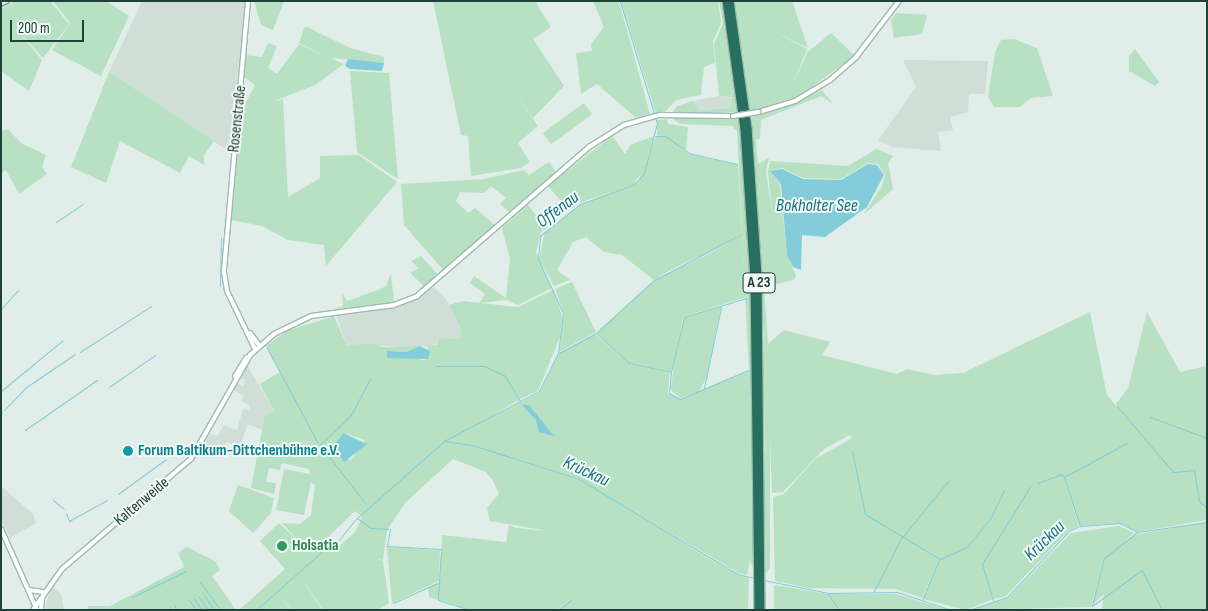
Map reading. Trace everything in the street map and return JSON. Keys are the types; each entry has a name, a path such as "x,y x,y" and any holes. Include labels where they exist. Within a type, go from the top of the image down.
{"highway":[{"name":"A 23","path":"726,1 750,204 760,566"},
{"name":"A 23","path":"731,1 755,203 760,566 758,610"},
{"name":"A 23","path":"760,588 762,610"}],"main road":[{"name":"Rosenstraße","path":"248,1 224,281 257,347"},
{"name":"Kaltenweide","path":"35,609 43,594 64,567 186,464 250,355 257,347 284,327 312,316 394,305 417,296 589,147 624,125 660,115 733,116 759,112 821,87 870,41 900,1"},
{"path":"1,529 35,609"},
{"path":"28,589 35,594 43,594 41,610"}],"shaded area":[{"path":"142,1 245,1 230,152 109,72"},
{"path":"903,60 988,61 985,94 969,94 968,112 950,117 953,130 938,132 941,151 892,147 878,140 916,87"},
{"path":"719,96 731,98 731,108 699,110 692,101"},
{"path":"434,287 446,299 462,331 458,339 440,338 433,346 347,346 336,315 395,308"},
{"path":"247,365 274,411 265,414 263,430 248,424 239,448 227,442 220,454 204,444 210,434 218,436 224,425 237,430 243,409 249,410 250,406 242,401 244,396 232,389 236,382 243,387 245,380 239,377"},
{"path":"1,486 33,514 36,523 10,538 1,519"},
{"path":"51,586 61,594 64,610 45,610"}],"green space":[{"path":"16,1 50,1 69,24 43,58 19,32 42,60 29,91 1,71 1,8"},
{"path":"53,1 106,1 129,16 101,76 52,50 70,23"},
{"path":"254,1 284,1 273,30 261,25"},
{"path":"433,1 535,1 551,27 533,39 564,86 533,118 509,85 538,126 518,143 530,162 521,168 471,176 468,136 461,135"},
{"path":"593,1 619,1 650,114 636,118 597,84 581,94 576,53 592,51 591,44 604,27"},
{"path":"621,1 718,1 721,23 713,41 715,63 704,67 701,95 676,100 665,112 656,113"},
{"path":"719,1 723,1 739,112 672,113 677,106 692,101 699,110 731,108 731,97 719,96 714,44 723,23"},
{"path":"734,1 792,1 808,48 775,32 807,49 793,84 808,51 831,56 809,51 831,33 855,56 796,98 750,111"},
{"path":"896,13 927,15 922,34 894,38 891,20"},
{"path":"305,26 350,48 384,57 384,63 330,58 299,43"},
{"path":"1014,39 1037,48 1053,96 1031,98 1020,107 994,107 988,97 995,52 1001,40"},
{"path":"268,43 277,46 268,68 277,74 299,44 344,64 315,85 272,102 283,99 288,197 320,178 320,156 359,155 397,182 326,266 324,245 288,240 262,226 231,220 240,114 255,85 244,77 245,55 262,57"},
{"path":"1135,49 1159,82 1155,86 1129,71 1129,56"},
{"path":"350,71 389,73 398,179 357,152"},
{"path":"109,72 214,141 204,155 204,165 189,156 180,173 120,141 106,183 71,167"},
{"path":"822,90 833,104 821,96 761,120 760,138 756,140 758,164 769,158 766,171 772,214 768,171 770,161 848,166 876,149 893,156 888,163 893,189 863,215 882,186 885,175 878,164 868,163 841,179 803,178 782,168 770,171 780,184 787,256 796,275 795,279 764,288 768,344 784,330 830,342 822,355 897,374 907,369 935,375 963,373 1090,312 1107,395 1138,431 1116,404 1128,388 1147,312 1180,372 1207,366 1207,520 1137,532 1120,523 1080,526 1065,482 1079,526 1069,530 1006,596 994,599 988,583 993,599 966,610 923,599 936,566 922,598 896,589 808,588 775,581 773,497 784,494 815,459 852,438 850,435 824,449 783,492 772,493 770,438 770,568 765,574 764,340 750,117 778,110"},
{"path":"584,103 592,114 551,144 543,133"},
{"path":"671,118 740,118 752,282 754,571 750,561 747,575 738,573 622,504 737,575 749,578 748,610 559,610 571,599 557,610 471,610 429,597 428,587 440,582 442,535 506,542 509,525 516,528 548,531 490,521 487,508 499,494 493,481 486,472 453,459 405,503 387,530 383,560 370,556 383,561 389,603 378,610 323,610 299,574 322,610 293,610 276,595 292,610 239,610 285,569 260,541 279,523 307,550 282,523 300,524 311,515 315,486 311,482 304,515 276,510 284,469 311,474 308,469 282,463 280,470 269,468 266,482 276,483 274,494 251,488 265,414 274,411 260,384 280,372 266,346 287,331 334,316 347,346 369,343 382,347 420,346 408,352 387,351 389,358 399,355 424,360 428,359 428,347 424,346 436,345 440,338 458,339 462,331 449,305 463,301 518,307 553,290 562,315 560,337 538,391 520,399 510,384 519,400 467,430 540,392 558,354 595,334 629,364 670,373 668,394 680,399 749,371 737,131 732,126 681,124","holes":["343,433 365,440 350,461 334,445","355,511 362,517 355,532 336,549 328,549 322,543"]},
{"path":"667,119 668,124 688,127 686,151 657,135 657,120"},
{"path":"8,129 21,143 46,155 42,167 47,174 19,194 6,170 1,173 1,132"},
{"path":"654,136 643,172 632,185 579,203 558,218 553,206 561,201 548,186 608,139 613,137 625,154 630,145"},
{"path":"656,136 665,137 689,154 738,165 742,233 707,254 693,259 655,279 707,255 742,234 746,297 683,317 677,349 684,318 721,307 707,377 699,391 680,398 671,390 674,362 671,372 630,363 596,333 654,280 622,255 604,252 586,237 573,242 557,270 570,280 554,286 539,259 545,232 580,205 639,181"},
{"path":"549,162 556,172 511,213 500,204 506,198 491,186 484,193 460,192 456,201 468,213 475,208 496,226 445,272 404,225 401,184 484,179 524,170 529,175"},
{"path":"528,205 541,221 551,213 555,221 541,232 536,252 552,288 518,305 506,300 479,303 485,294 470,283 474,276 506,298 510,259 502,228"},
{"path":"421,256 439,276 426,288 410,273 419,268 411,261"},
{"path":"391,273 394,303 334,309 343,306 342,293 347,301 378,290 386,286"},
{"path":"572,282 596,332 559,352 564,313 555,289"},
{"path":"238,485 274,498 271,513 253,533 229,511"},
{"path":"1207,522 1207,610 1102,610 1104,594 1092,605 1104,558 1120,544 1137,534"},
{"path":"1119,526 1134,533 1104,558 1091,607 971,610 1008,598 1071,533"},
{"path":"187,547 215,561 220,570 212,576 236,610 88,610 88,606 110,606 184,567 178,553"},
{"path":"387,547 440,550 439,581 392,603"},
{"path":"774,585 828,594 896,594 948,610 774,610"}],"water":[{"path":"348,59 384,63 382,71 350,69 345,66"},
{"name":"Bokholter See","path":"868,164 877,165 884,175 867,207 825,237 802,235 801,270 793,267 787,256 781,184 770,171 782,169 803,179 841,180"},
{"path":"420,346 430,351 428,359 387,358 387,351 407,352"},
{"path":"522,405 529,405 554,436 539,432 536,420"},
{"path":"343,433 367,444 344,462 334,445"}],"waterway":[{"name":"Offenau","path":"444,441 539,391 558,353 563,313 538,259 540,236 580,204 633,185 644,173 657,123 620,1"},
{"path":"655,136 665,136 689,153 737,164"},
{"path":"56,222 83,204"},
{"path":"559,353 596,333 653,281 741,234"},
{"path":"220,286 221,238"},
{"path":"1,309 18,290"},
{"path":"671,372 684,317 746,298"},
{"path":"80,352 151,306"},
{"path":"704,388 721,307"},
{"path":"596,333 629,363 671,372 669,393 680,399 748,370"},
{"path":"1,391 63,340"},
{"path":"267,348 318,443"},
{"path":"4,410 25,388 75,354"},
{"path":"109,387 155,355"},
{"path":"436,366 484,366 505,376 520,401"},
{"path":"365,503 320,445 351,415 370,379"},
{"path":"25,430 97,380"},
{"path":"1117,406 1173,472 1194,470 1199,501 1207,508"},
{"path":"1150,417 1207,438"},
{"name":"Krückau","path":"256,610 327,547 334,546 357,518 444,441 472,445 579,479 737,574 754,578"},
{"path":"1080,526 1064,477 1127,443"},
{"path":"852,451 865,514 940,559 967,547 991,517 1004,490"},
{"path":"118,494 166,459"},
{"path":"1038,483 1061,474 1064,477"},
{"path":"874,591 900,540 949,480"},
{"path":"993,600 982,564 1030,487"},
{"path":"53,500 64,509"},
{"path":"66,513 69,521 107,500"},
{"path":"357,518 371,528 388,529"},
{"name":"Krückau","path":"969,610 1007,597 1070,530 1080,526 1120,523 1137,532 1207,522"},
{"path":"390,529 387,546 441,549 438,600 470,610"},
{"path":"1136,533 1104,558 1092,606 1142,570 1162,610"},
{"path":"922,600 939,560"},
{"path":"132,597 186,571"},
{"name":"Krückau","path":"763,580 829,593 897,592 951,610"},
{"path":"200,582 220,610"},
{"path":"393,603 437,583"},
{"path":"202,592 214,610"},
{"path":"828,594 839,610"},
{"path":"199,597 208,610"},
{"path":"194,599 202,610"},
{"path":"189,600 196,610"},
{"path":"558,610 571,600"},
{"path":"174,605 177,610"}],"railway":[{"path":"1,6 12,1"}],"place":[{"name":"Forum Baltikum-Dittchenbühne e.V.","path":"128,451"},
{"name":"Holsatia","path":"282,546"}]}
